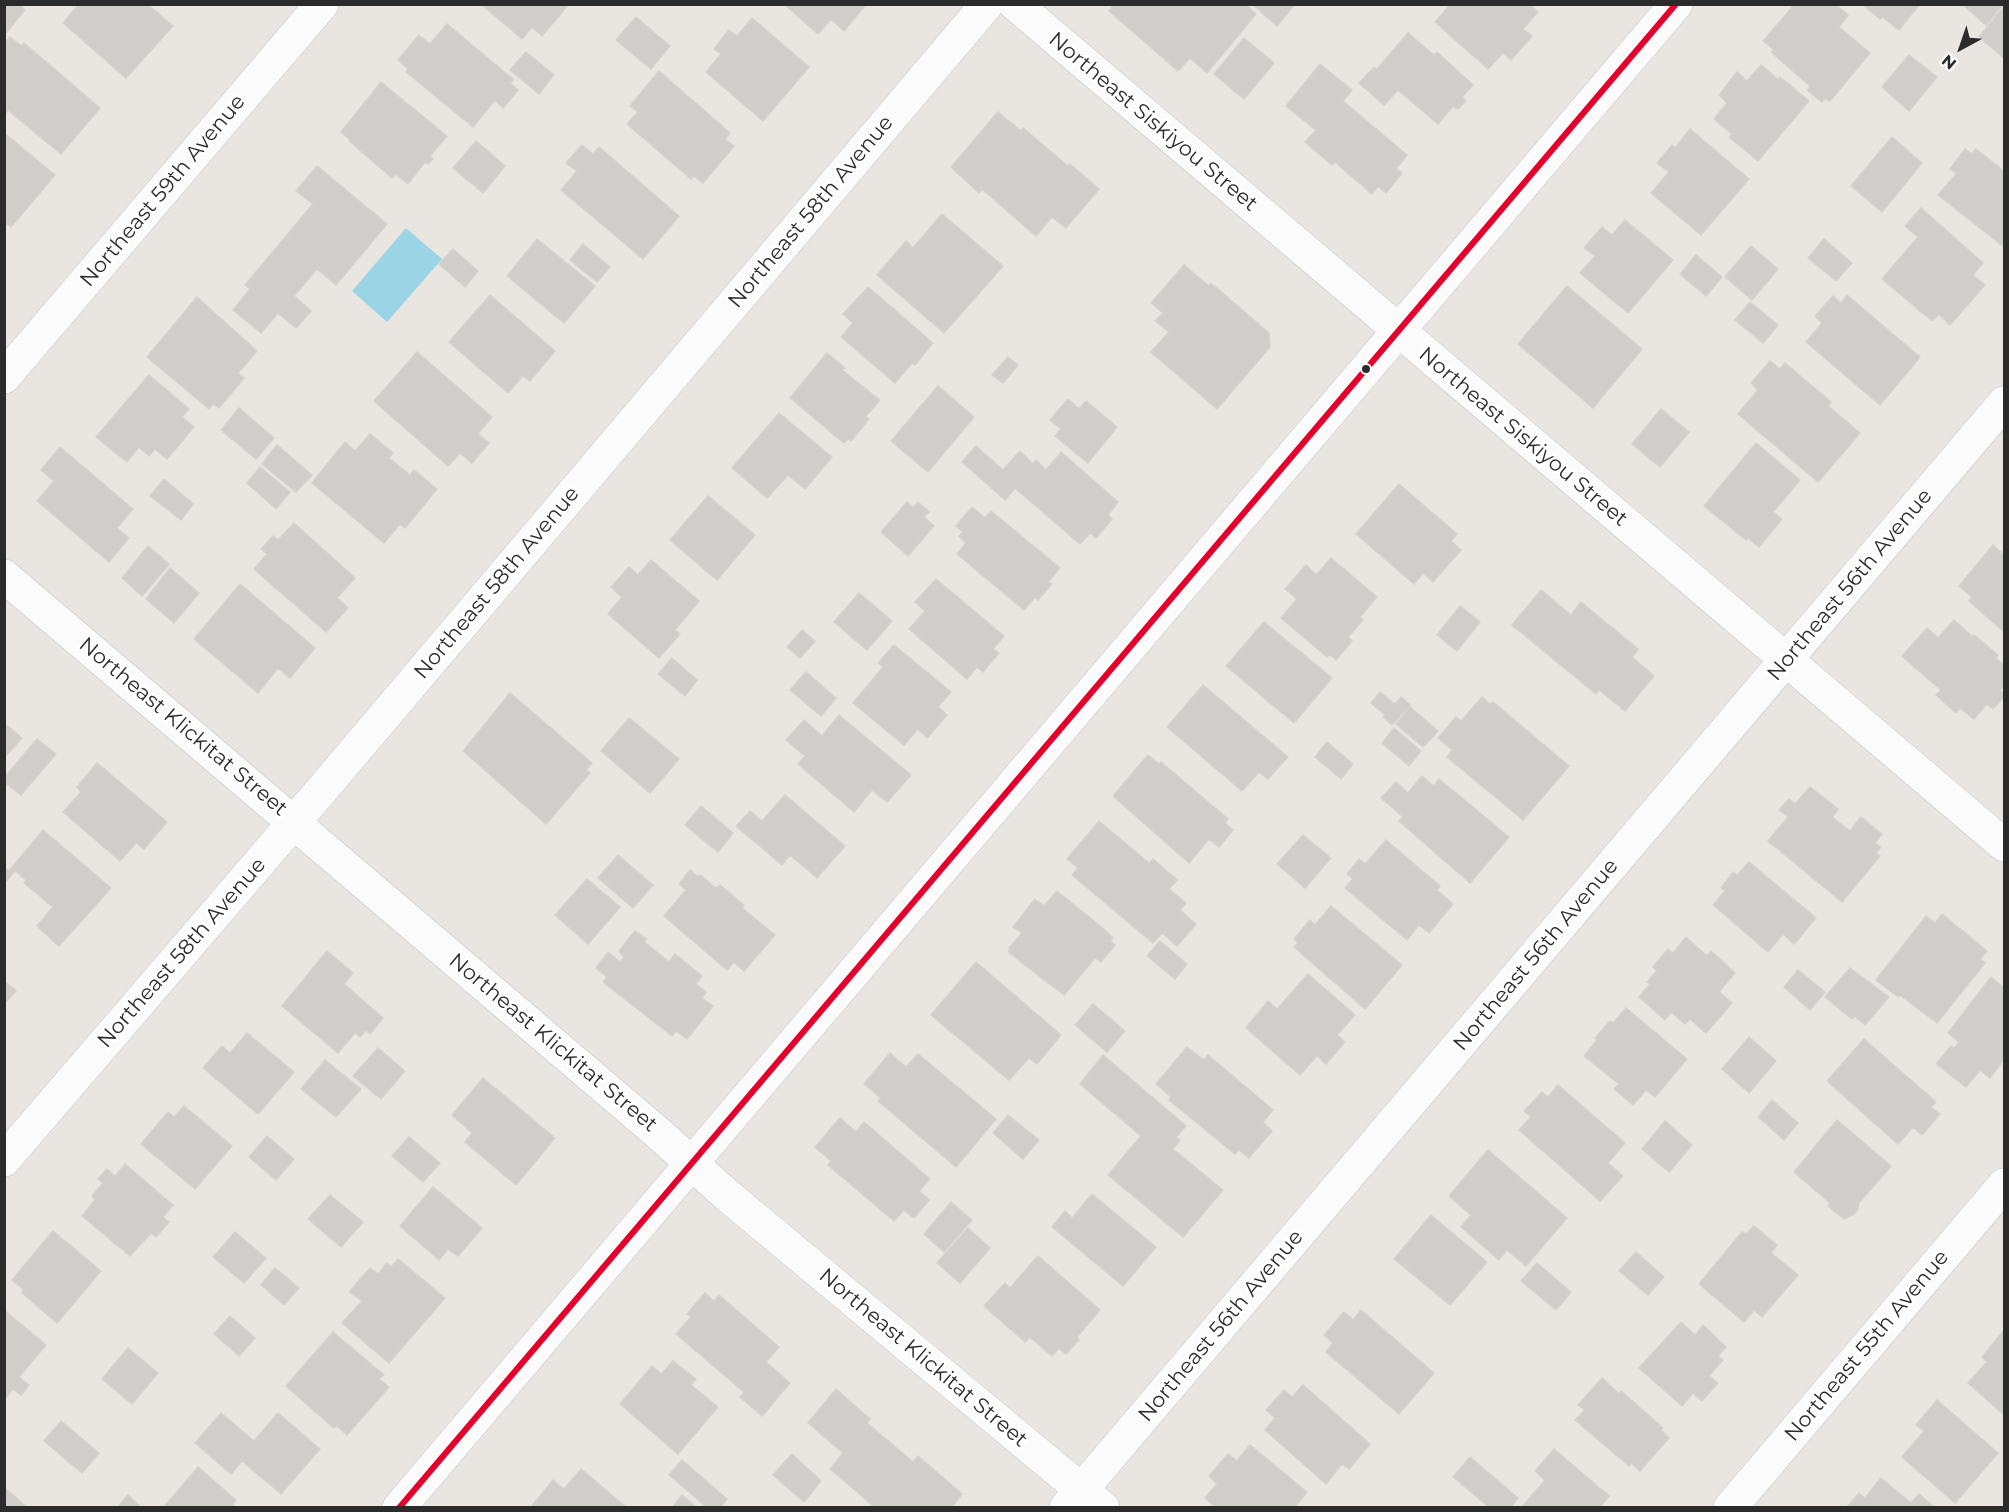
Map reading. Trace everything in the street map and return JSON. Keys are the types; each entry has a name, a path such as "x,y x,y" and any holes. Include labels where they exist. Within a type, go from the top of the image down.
{"street":[{"name":"Northeast 59th Avenue","path":"4,377 322,4"},
{"name":"Northeast 58th Avenue","path":"4,1160 294,822 987,4"},
{"name":"Northeast Siskiyou Street","path":"1015,4 2004,845"},
{"path":"399,1508 1676,4"},
{"name":"Northeast 56th Avenue","path":"1084,1501 2004,403"},
{"name":"Northeast Klickitat Street","path":"4,576 658,1132 738,1204 1084,1501"},
{"name":"Northeast 55th Avenue","path":"1730,1508 2004,1185"}],"water":[{"path":"406,228 442,259 387,322 352,291"}],"building":[{"path":"4,4 19,4 25,10 6,33"},
{"path":"79,4 147,4 173,26 126,78 63,23"},
{"path":"481,4 569,4 542,36 532,27 522,39"},
{"path":"784,4 866,4 844,31 831,19 818,34"},
{"path":"1115,4 1245,4 1256,14 1207,73 1190,58 1178,71 1109,11"},
{"path":"1252,4 1295,4 1277,26"},
{"path":"1451,4 1529,4 1538,12 1523,29 1532,36 1511,60 1503,53 1488,69 1435,22"},
{"path":"1795,4 1835,4 1848,15 1839,27 1870,53 1830,101 1825,98 1822,102 1807,90 1810,86 1771,52 1774,50 1763,41"},
{"path":"1862,4 1920,4 1899,30 1882,17 1880,19"},
{"path":"1962,4 2003,4 1986,25"},
{"path":"2004,6 2004,58 1979,37"},
{"path":"636,17 670,46 651,69 616,40"},
{"path":"752,18 809,67 763,121 706,72 721,54 714,49 729,30 737,36"},
{"path":"447,24 514,80 510,83 518,90 503,108 495,100 473,127 406,72 408,69 398,60 419,35 430,44"},
{"path":"1408,33 1434,55 1437,52 1473,85 1462,97 1466,101 1458,109 1453,106 1438,124 1398,90 1384,105 1359,83 1374,67 1377,69"},
{"path":"10,37 21,46 24,43 100,108 61,154 8,110 7,112 4,110 4,43"},
{"path":"1244,38 1274,63 1244,99 1214,74"},
{"path":"526,52 554,75 539,94 510,70"},
{"path":"1909,55 1937,77 1909,111 1882,87"},
{"path":"1320,64 1352,90 1343,101 1407,155 1396,169 1402,173 1386,193 1378,186 1372,194 1335,162 1332,165 1305,142 1316,130 1286,106"},
{"path":"1761,65 1809,101 1758,161 1729,137 1732,134 1714,119 1727,103 1719,95 1737,72 1747,81"},
{"path":"659,71 730,133 725,139 734,146 703,183 693,176 691,179 627,124 638,112 630,106"},
{"path":"381,82 447,136 430,156 433,159 428,164 425,162 408,184 395,174 392,178 341,132"},
{"path":"998,112 1021,131 1023,128 1099,189 1066,228 1052,217 1036,236 982,189 979,193 951,167"},
{"path":"1690,129 1749,179 1701,235 1651,193 1669,172 1657,163 1672,145 1675,148"},
{"path":"4,133 55,175 11,227 4,222"},
{"path":"1892,137 1922,163 1882,212 1851,186"},
{"path":"476,141 505,166 483,193 453,168"},
{"path":"582,145 593,154 599,147 679,216 643,259 561,190 577,171 566,163"},
{"path":"1965,149 1972,154 1976,149 2004,171 2004,247 1938,195 1957,173 1950,169"},
{"path":"317,166 387,224 336,285 317,269 294,296 311,311 296,328 278,313 261,333 233,310 250,289 245,285 313,204 296,191"},
{"path":"1921,208 1983,263 1973,275 1985,285 1950,325 1939,314 1932,321 1882,279 1918,237 1905,226"},
{"path":"942,214 1003,266 944,333 877,275 906,241 913,248"},
{"path":"1625,220 1673,260 1628,313 1580,273 1595,256 1584,248 1602,227 1612,235"},
{"path":"537,239 595,286 564,323 507,276"},
{"path":"1824,239 1852,263 1836,281 1808,258"},
{"path":"583,244 610,267 597,282 570,260"},
{"path":"1751,246 1778,269 1752,300 1725,277"},
{"path":"453,249 478,271 465,287 439,264"},
{"path":"1696,255 1722,277 1706,296 1680,274"},
{"path":"1184,265 1209,286 1211,283 1269,333 1270,347 1217,409 1151,352 1169,332 1155,321 1163,313 1151,303"},
{"path":"1567,286 1642,349 1593,408 1518,344"},
{"path":"868,287 933,343 915,365 912,363 895,383 841,337 853,323 843,314"},
{"path":"490,295 555,351 530,381 523,376 508,393 449,342"},
{"path":"1847,295 1920,357 1880,405 1806,342 1822,323 1815,316 1833,296 1841,303"},
{"path":"197,297 257,351 238,373 244,378 219,408 213,404 209,409 147,357"},
{"path":"1750,302 1778,325 1763,343 1735,320"},
{"path":"417,352 492,417 478,434 489,443 472,463 460,453 448,466 374,401"},
{"path":"827,353 845,368 842,370 880,400 865,417 869,419 851,441 848,439 844,443 790,398"},
{"path":"1008,357 1018,365 1003,383 992,375"},
{"path":"1770,361 1780,369 1785,363 1831,402 1828,406 1860,433 1818,482 1738,414 1758,390 1751,383"},
{"path":"149,375 189,409 182,417 194,427 167,459 155,449 149,456 139,447 127,462 96,437"},
{"path":"938,386 974,417 928,472 891,441"},
{"path":"1068,399 1079,409 1086,401 1117,427 1088,463 1055,436 1061,429 1050,420"},
{"path":"239,408 274,438 256,459 221,430"},
{"path":"1661,409 1689,432 1660,467 1632,444"},
{"path":"779,413 832,457 805,489 788,475 767,498 732,468"},
{"path":"370,434 393,453 389,458 410,475 414,470 437,489 405,528 400,524 384,543 312,483 345,442 355,451"},
{"path":"1756,443 1800,480 1773,512 1782,519 1759,547 1748,538 1746,540 1704,506"},
{"path":"277,445 312,475 296,492 262,464"},
{"path":"976,446 1003,470 1020,451 1033,464 1036,460 1046,470 1061,452 1118,502 1108,515 1112,519 1096,538 1090,533 1080,544 1015,488 1005,500 962,462"},
{"path":"60,447 133,509 117,528 129,538 109,562 37,501 54,481 41,470"},
{"path":"260,467 290,492 276,509 247,483"},
{"path":"164,479 193,504 181,520 150,496"},
{"path":"1399,484 1457,534 1451,541 1461,550 1433,582 1423,573 1414,584 1356,534"},
{"path":"708,496 755,535 717,580 670,540"},
{"path":"907,502 913,508 918,502 929,512 924,517 934,526 908,556 881,532"},
{"path":"972,507 985,518 991,511 1060,568 1048,582 1052,584 1038,600 1035,597 1024,610 957,554 966,543 959,536 963,532 956,526"},
{"path":"294,523 355,578 337,598 348,608 326,632 254,569 267,554 261,549 273,536 278,540"},
{"path":"1993,545 2004,555 2004,632 1969,601 1972,597 1959,586"},
{"path":"148,546 169,564 142,596 122,578"},
{"path":"1331,558 1377,597 1360,617 1363,620 1348,637 1352,641 1336,660 1330,655 1327,657 1281,618 1297,599 1285,589 1306,565 1316,575"},
{"path":"651,560 699,601 675,630 680,634 659,658 608,614 622,597 611,587 629,567 638,575"},
{"path":"170,568 199,593 174,623 146,599"},
{"path":"936,579 1004,636 993,649 999,653 983,672 977,667 967,679 909,629 925,611 915,602"},
{"path":"240,584 315,648 290,678 278,668 258,693 194,639"},
{"path":"1541,590 1571,615 1581,602 1638,649 1632,657 1654,676 1625,711 1599,690 1596,694 1512,625"},
{"path":"859,593 892,621 867,650 834,622"},
{"path":"1460,606 1480,622 1457,651 1437,635"},
{"path":"1954,620 1998,655 1996,658 2004,665 2004,685 2000,690 2004,693 2004,697 1993,709 1987,704 1974,719 1960,708 1956,713 1936,695 1941,690 1902,656 1927,628 1938,638"},
{"path":"1264,622 1332,678 1294,723 1226,666"},
{"path":"802,630 815,641 800,658 787,647"},
{"path":"894,645 951,692 938,707 947,715 927,738 918,729 904,745 853,703 883,667 878,663"},
{"path":"672,658 697,680 685,696 658,674"},
{"path":"806,672 836,698 821,716 790,690"},
{"path":"1203,685 1288,757 1268,779 1259,772 1242,791 1167,727"},
{"path":"1380,692 1395,704 1401,697 1410,705 1392,725 1383,717 1385,715 1371,703"},
{"path":"510,693 592,763 586,770 590,773 546,824 463,751"},
{"path":"1482,697 1490,704 1493,702 1569,766 1523,820 1447,757 1452,750 1438,738 1456,717 1461,721"},
{"path":"1410,707 1438,731 1423,747 1396,724"},
{"path":"839,715 911,775 887,802 872,790 854,812 798,764 805,756 786,740 804,720 822,736"},
{"path":"629,718 679,759 650,793 601,751"},
{"path":"4,723 22,738 4,758"},
{"path":"1394,728 1421,751 1409,766 1382,743"},
{"path":"37,739 56,754 21,795 4,782 4,778"},
{"path":"1327,742 1353,764 1341,779 1315,757"},
{"path":"1148,755 1159,764 1161,762 1228,819 1225,823 1233,830 1219,847 1209,839 1189,863 1113,796"},
{"path":"97,763 167,822 144,849 136,843 120,861 63,812 81,792 77,787"},
{"path":"1422,776 1434,786 1439,779 1509,837 1470,883 1399,821 1403,817 1381,798 1396,782 1408,793"},
{"path":"1810,787 1838,809 1832,817 1850,831 1861,817 1882,834 1875,843 1881,847 1876,853 1880,856 1842,902 1768,841 1788,817 1779,810 1789,799 1795,804"},
{"path":"785,795 845,846 817,878 790,855 782,865 736,826 750,811 762,821"},
{"path":"701,806 733,833 718,852 685,825"},
{"path":"1099,821 1149,863 1153,859 1177,880 1169,889 1186,903 1180,910 1196,924 1177,946 1162,933 1153,943 1072,875 1078,868 1067,859"},
{"path":"43,830 111,888 59,946 37,926 53,907 24,883 26,880 15,871 4,884 4,867 9,871"},
{"path":"1303,835 1331,858 1305,888 1277,864"},
{"path":"1386,840 1440,886 1437,890 1453,904 1429,933 1419,925 1407,940 1345,888 1353,879 1347,874 1359,859 1365,864"},
{"path":"618,855 653,885 633,908 598,878"},
{"path":"1749,862 1816,918 1794,944 1783,934 1768,952 1713,905 1725,891 1721,888 1733,872 1737,875"},
{"path":"690,870 716,888 720,885 744,905 742,908 775,935 744,971 734,962 727,970 664,916 686,890 679,884"},
{"path":"587,879 620,907 588,944 555,915"},
{"path":"1057,891 1105,930 1113,938 1110,941 1115,945 1101,962 1095,958 1064,995 1008,952 1022,933 1013,927 1035,899 1044,906"},
{"path":"1331,906 1402,965 1365,1009 1294,947 1298,943 1294,939 1310,920 1315,925"},
{"path":"1942,914 1987,951 1980,959 1985,963 1937,1023 1876,980 1926,916 1935,923"},
{"path":"635,931 647,939 644,942 669,962 675,954 702,976 696,984 706,992 702,998 713,1006 687,1039 676,1031 672,1036 603,982 607,977 596,968 608,952 620,962 624,957 619,951"},
{"path":"1686,937 1707,956 1711,951 1735,973 1719,992 1732,1003 1706,1033 1690,1019 1685,1024 1671,1012 1665,1020 1639,997 1650,984 1647,982 1657,971 1653,967 1668,949 1673,953"},
{"path":"1160,941 1187,964 1175,979 1147,956"},
{"path":"327,951 353,973 344,984 383,1018 370,1034 366,1030 360,1037 355,1033 338,1053 282,1006"},
{"path":"976,962 1061,1035 1037,1064 1029,1058 1009,1080 931,1015"},
{"path":"1850,968 1889,997 1865,1025 1855,1016 1852,1019 1825,997"},
{"path":"1798,970 1825,992 1810,1010 1784,987"},
{"path":"1308,974 1355,1015 1337,1035 1345,1042 1326,1064 1317,1056 1300,1075 1246,1028 1268,1001 1277,1009"},
{"path":"1991,977 2004,988 2004,1059 1990,1078 1980,1070 1966,1087 1936,1064 1951,1046 1954,1048 1959,1042 1948,1033"},
{"path":"4,981 16,991 4,1004"},
{"path":"1093,1004 1125,1031 1107,1052 1075,1025"},
{"path":"1626,1008 1687,1059 1655,1097 1646,1090 1633,1105 1614,1089 1619,1084 1584,1056 1597,1040 1595,1038"},
{"path":"247,1033 294,1072 258,1114 203,1068 222,1046 230,1053"},
{"path":"1749,1037 1776,1061 1749,1093 1722,1069"},
{"path":"1864,1039 1936,1102 1931,1107 1940,1114 1922,1135 1913,1127 1898,1144 1827,1081"},
{"path":"1187,1047 1204,1060 1208,1055 1273,1110 1263,1122 1272,1131 1249,1158 1239,1150 1235,1154 1169,1100 1171,1097 1156,1084"},
{"path":"378,1048 405,1071 381,1099 353,1076"},
{"path":"890,1053 906,1067 918,1054 996,1119 956,1167 878,1101 881,1098 864,1084"},
{"path":"1103,1055 1186,1126 1176,1137 1180,1140 1173,1149 1223,1190 1183,1237 1108,1175 1141,1136 1080,1084"},
{"path":"325,1060 361,1089 336,1117 301,1089"},
{"path":"483,1078 555,1138 516,1185 465,1142 472,1133 452,1115"},
{"path":"1558,1085 1625,1143 1608,1163 1623,1176 1600,1201 1519,1130 1531,1117 1524,1111 1542,1092 1548,1097"},
{"path":"1772,1100 1798,1123 1784,1140 1758,1117"},
{"path":"184,1106 232,1146 195,1189 141,1144 168,1112 174,1117"},
{"path":"1008,1115 1039,1140 1023,1159 993,1133"},
{"path":"840,1118 856,1132 864,1122 930,1179 919,1191 929,1200 914,1218 904,1210 894,1221 828,1165 831,1161 815,1147"},
{"path":"1837,1120 1891,1166 1859,1203 1854,1214 1844,1219 1828,1206 1830,1203 1794,1172"},
{"path":"1665,1121 1692,1145 1669,1172 1642,1149"},
{"path":"267,1136 294,1159 276,1180 249,1157"},
{"path":"409,1137 440,1163 423,1182 392,1156"},
{"path":"1488,1150 1567,1218 1526,1266 1507,1250 1499,1260 1461,1227 1471,1215 1449,1196"},
{"path":"125,1164 173,1205 163,1217 169,1222 156,1237 151,1233 130,1256 82,1216 95,1200 92,1196 103,1183 98,1179 107,1169 115,1176"},
{"path":"433,1187 482,1228 458,1256 448,1249 439,1260 400,1226"},
{"path":"1092,1194 1156,1247 1123,1286 1052,1227 1065,1211 1072,1218"},
{"path":"330,1195 363,1222 341,1247 308,1219"},
{"path":"951,1202 972,1220 944,1252 924,1234"},
{"path":"1431,1215 1487,1262 1450,1305 1394,1259"},
{"path":"1754,1226 1777,1245 1771,1253 1798,1275 1762,1317 1754,1310 1744,1322 1699,1284 1742,1232 1746,1234"},
{"path":"968,1228 990,1248 960,1283 937,1263"},
{"path":"53,1231 101,1271 57,1323 22,1293 24,1290 12,1280"},
{"path":"235,1232 266,1258 244,1283 213,1257"},
{"path":"1636,1252 1664,1277 1648,1295 1619,1271"},
{"path":"1038,1256 1100,1310 1066,1354 1059,1348 1052,1356 1030,1337 1025,1342 984,1306 1005,1283 1010,1288"},
{"path":"398,1259 445,1298 389,1363 342,1323 362,1301 349,1292 370,1268 378,1274 387,1263 391,1267"},
{"path":"1537,1263 1571,1292 1556,1310 1521,1281"},
{"path":"275,1268 299,1288 284,1305 261,1285"},
{"path":"705,1293 714,1301 719,1295 779,1347 766,1362 790,1383 762,1416 740,1397 744,1392 676,1334 691,1317 687,1314"},
{"path":"4,1310 46,1345 19,1377 29,1385 21,1395 13,1389 5,1399"},
{"path":"1361,1310 1434,1373 1399,1414 1326,1352 1333,1343 1324,1335 1344,1312 1353,1320"},
{"path":"230,1316 255,1338 239,1356 214,1334"},
{"path":"1681,1322 1695,1335 1703,1325 1726,1347 1718,1356 1723,1360 1709,1376 1718,1383 1702,1401 1693,1393 1682,1406 1639,1368"},
{"path":"2004,1330 2004,1415 1968,1383 1987,1362 1982,1357"},
{"path":"333,1332 384,1375 379,1379 389,1387 347,1435 337,1426 334,1428 286,1386"},
{"path":"128,1348 158,1373 132,1404 102,1379"},
{"path":"673,1361 696,1379 691,1385 718,1407 678,1454 620,1404 652,1366 661,1374"},
{"path":"1602,1378 1619,1394 1621,1391 1663,1428 1661,1430 1669,1438 1640,1471 1631,1463 1629,1466 1575,1420 1585,1410 1578,1405"},
{"path":"1303,1385 1370,1444 1349,1469 1342,1464 1326,1484 1265,1430 1275,1418 1266,1410 1284,1390 1292,1397"},
{"path":"836,1389 870,1419 867,1423 913,1462 918,1456 962,1494 951,1508 876,1508 830,1469 843,1453 808,1423"},
{"path":"1937,1400 1998,1453 1955,1503 1902,1457 1924,1431 1916,1425"},
{"path":"221,1413 254,1441 278,1413 320,1449 281,1494 242,1461 231,1474 195,1443"},
{"path":"61,1421 99,1453 82,1473 44,1441"},
{"path":"1250,1445 1307,1492 1294,1508 1216,1508 1205,1498 1217,1484 1209,1476 1228,1454 1237,1461"},
{"path":"1554,1449 1609,1496 1599,1508 1521,1508 1545,1480 1535,1471"},
{"path":"792,1454 821,1481 804,1502 773,1475"},
{"path":"1470,1457 1518,1498 1510,1508 1490,1508 1453,1477"},
{"path":"682,1460 727,1499 720,1508 708,1508 669,1475"},
{"path":"198,1467 236,1500 232,1504 236,1508 163,1508"},
{"path":"581,1469 627,1508 530,1508 553,1480 564,1489"},
{"path":"1881,1478 1911,1503 1919,1494 1935,1508 1846,1508 1859,1493 1865,1498"},
{"path":"4,1487 28,1508 4,1508"},
{"path":"128,1495 142,1508 117,1508"},
{"path":"682,1495 697,1508 672,1508"}],"transit line":[{"path":"399,1508 1676,4"}]}
